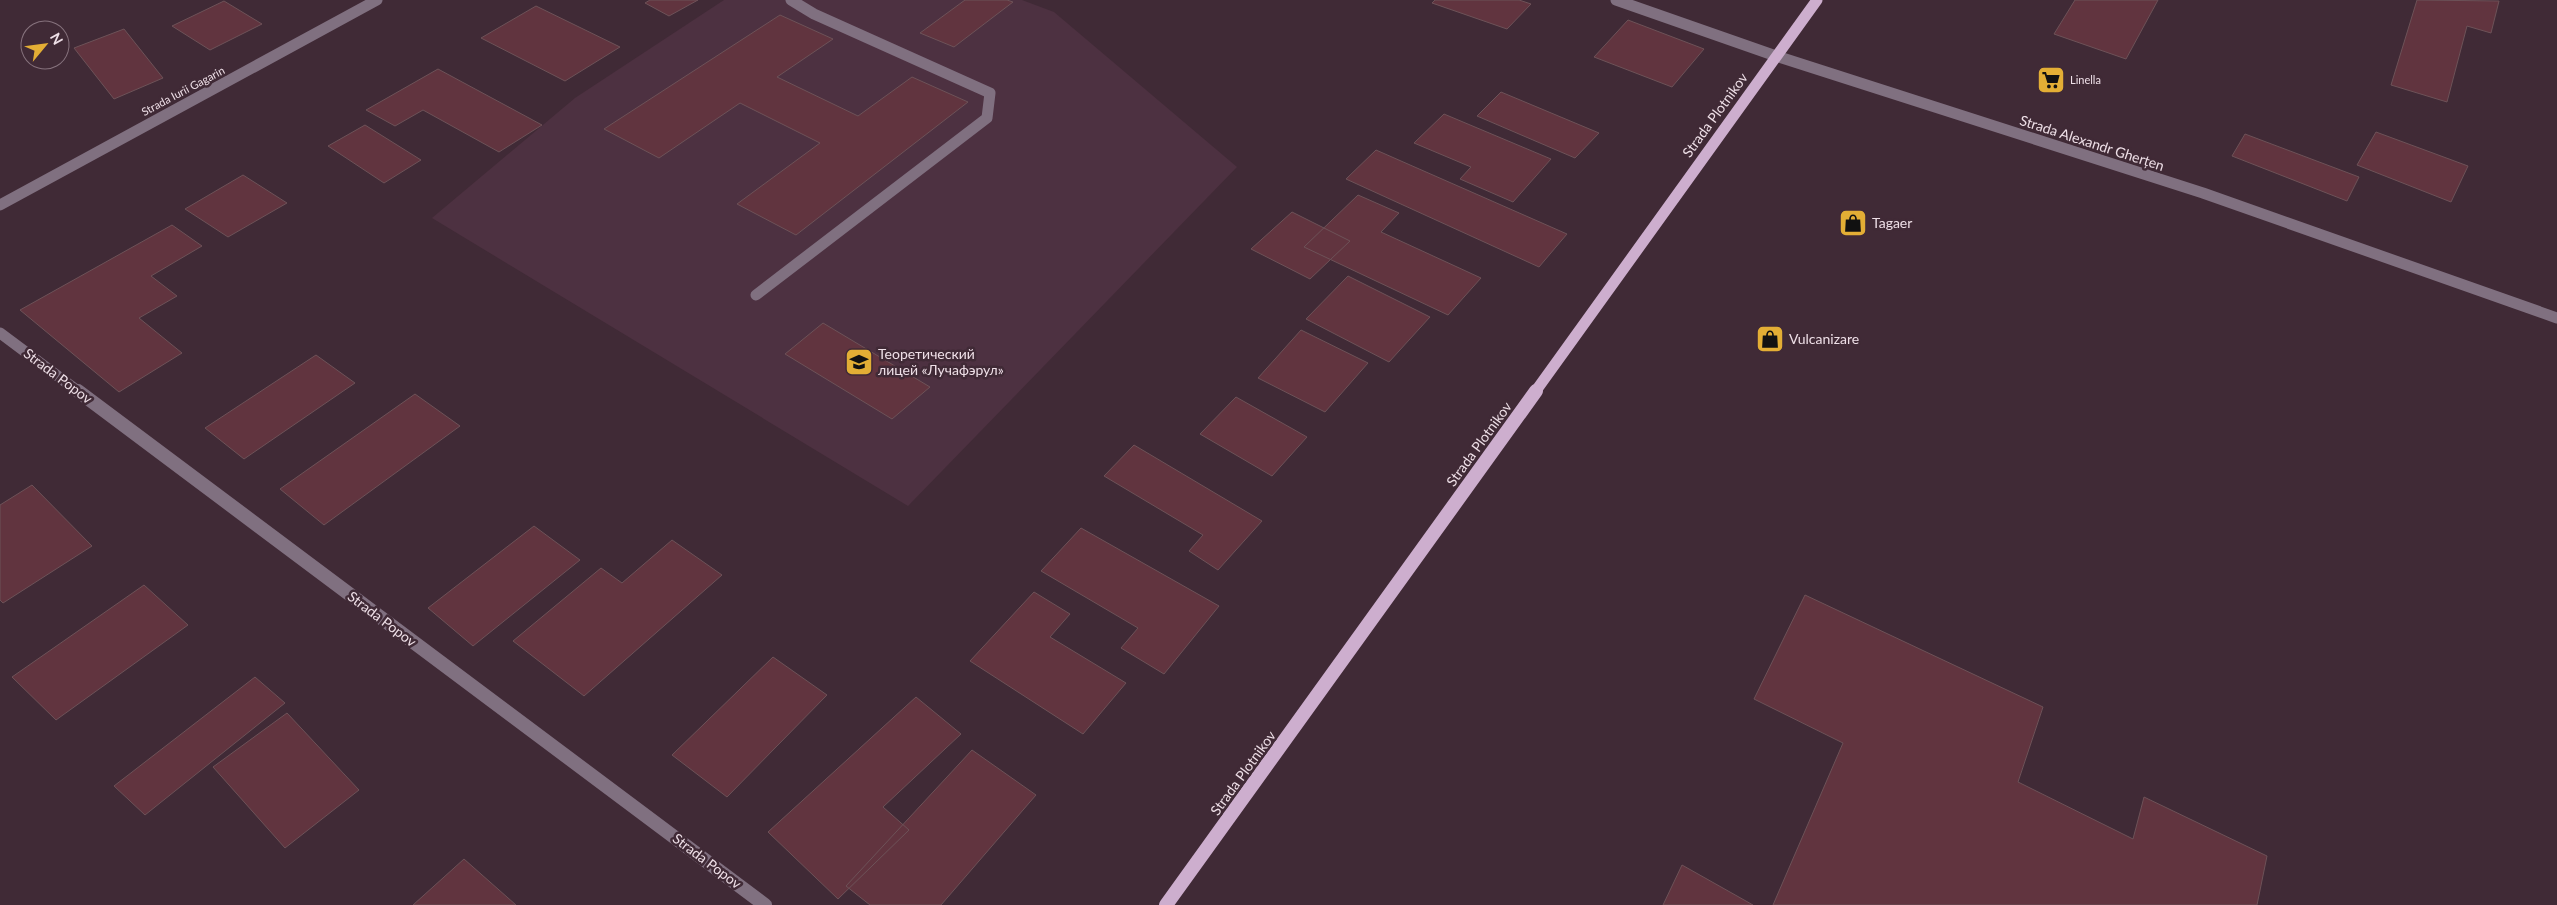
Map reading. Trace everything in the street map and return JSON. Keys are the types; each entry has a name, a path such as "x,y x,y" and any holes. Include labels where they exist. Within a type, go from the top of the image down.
{"main road":[{"name":"Strada Plotnikov","path":"1166,905 1816,0"}],"street":[{"name":"Strada Iurii Gagarin","path":"0,205 377,0"},
{"path":"756,295 987,118 990,93 814,14 792,0"},
{"name":"Strada Alexandr Gherțen","path":"1616,0 1776,56 2203,193 2557,318"},
{"name":"Strada Popov","path":"0,333 765,905"}],"shaded area":[{"name":"Теоретический лицей «Лучафэрул»","path":"724,0 1022,0 1054,12 1237,167 908,506 432,218 575,98"}],"building":[{"path":"650,0 698,0 669,16 645,3"},
{"path":"965,0 1007,0 1013,2 954,47 920,33"},
{"path":"1435,0 1519,0 1531,4 1507,29 1432,3"},
{"path":"2075,0 2158,0 2126,59 2054,34"},
{"path":"2417,0 2499,1 2491,33 2467,26 2447,102 2391,85"},
{"path":"224,1 262,24 210,50 172,26"},
{"path":"536,6 620,47 565,81 481,38"},
{"path":"780,15 833,39 777,77 858,116 912,77 968,102 796,235 737,204 820,143 740,103 659,158 604,129"},
{"path":"1628,20 1704,49 1672,87 1594,57"},
{"path":"124,29 163,78 114,99 74,48"},
{"path":"438,69 542,125 499,152 423,110 395,126 366,110"},
{"path":"1501,92 1599,133 1575,158 1477,116"},
{"path":"1444,114 1551,159 1513,202 1460,179 1471,167 1414,143"},
{"path":"365,125 421,160 384,183 328,146"},
{"path":"2376,132 2468,166 2451,202 2357,165"},
{"path":"2245,134 2359,177 2347,201 2232,156"},
{"path":"1376,150 1567,234 1539,267 1346,179"},
{"path":"243,175 287,203 228,237 185,209"},
{"path":"1358,195 1399,213 1381,232 1481,278 1448,315 1304,247"},
{"path":"1292,212 1350,241 1310,279 1251,249"},
{"path":"172,225 202,246 151,276 177,296 139,318 182,353 119,392 20,310"},
{"path":"1348,276 1430,317 1389,362 1306,319"},
{"path":"823,323 930,387 892,419 785,354"},
{"path":"1301,330 1368,363 1325,412 1258,378"},
{"path":"316,355 355,383 244,459 205,428"},
{"path":"415,394 460,426 324,525 280,489"},
{"path":"1236,397 1307,437 1272,476 1200,434"},
{"path":"1134,445 1262,521 1218,570 1189,551 1203,535 1104,476"},
{"path":"32,485 92,546 3,603 0,600 0,505"},
{"path":"534,526 580,560 473,646 428,608"},
{"path":"1081,528 1219,606 1164,674 1121,648 1138,628 1041,571"},
{"path":"672,540 722,575 584,696 513,641 601,568 622,583"},
{"path":"144,585 188,625 56,720 12,677"},
{"path":"1034,592 1070,614 1050,637 1126,683 1083,734 970,661"},
{"path":"1805,595 2043,707 2018,782 2133,839 2144,797 2267,856 2257,905 1773,905 1843,743 1754,699"},
{"path":"773,657 827,695 727,797 672,755"},
{"path":"255,677 285,703 145,815 114,786"},
{"path":"916,697 961,734 883,807 909,830 838,899 768,832"},
{"path":"287,713 359,790 285,848 213,767"},
{"path":"972,750 1036,795 941,905 870,905 846,886"},
{"path":"464,859 516,905 413,905"},
{"path":"1682,865 1753,905 1663,905"}],"place":[{"name":"Linella","path":"2051,80"},
{"name":"Tagaer","path":"1853,223"},
{"name":"Vulcanizare","path":"1770,339"},
{"name":"Теоретический лицей «Лучафэрул»","path":"859,362"}]}
